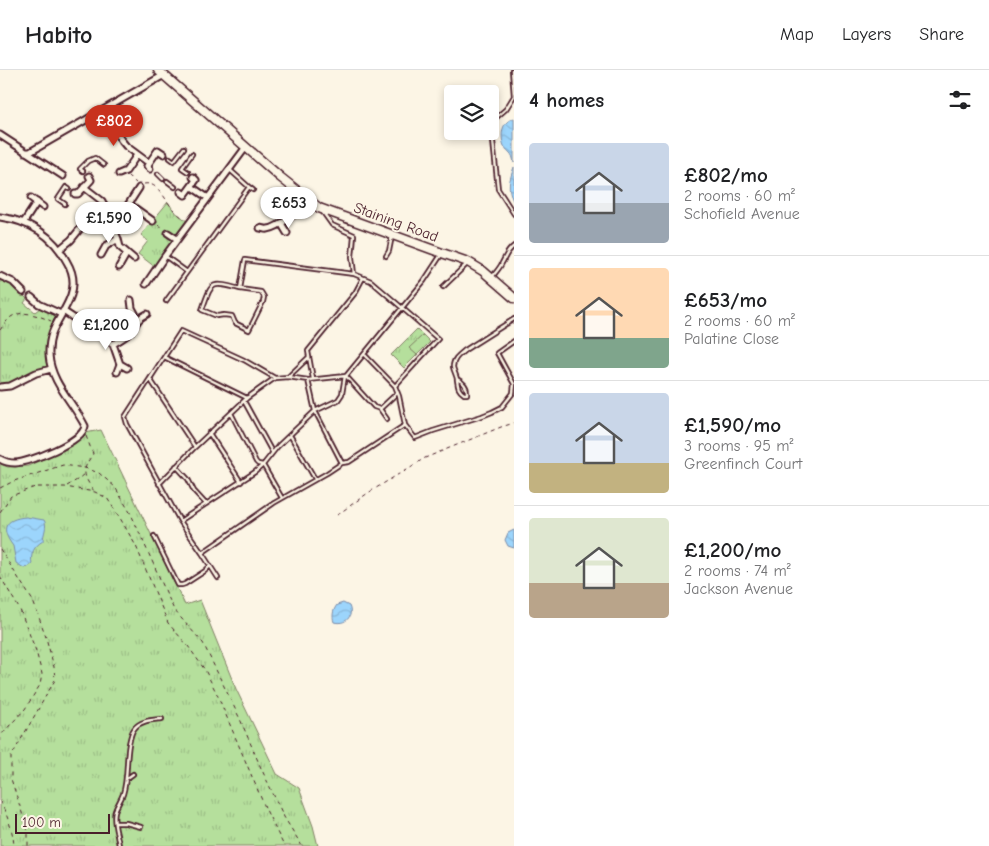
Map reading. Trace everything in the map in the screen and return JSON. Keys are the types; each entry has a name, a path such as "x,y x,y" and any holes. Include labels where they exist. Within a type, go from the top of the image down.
{"street":[{"path":"25,152 30,152 104,110 161,72"},
{"name":"Staining Road","path":"161,72 319,208 468,262 479,268 514,298"},
{"path":"104,110 128,148 149,163"},
{"path":"0,135 63,176"},
{"path":"146,284 246,147"},
{"path":"150,169 146,166 158,150 164,154"},
{"path":"120,174 126,171 137,155"},
{"path":"75,194 78,194 91,180 89,176"},
{"path":"181,192 185,195 192,187 196,180 192,177"},
{"path":"60,249 71,240 88,219 107,211 126,208 140,186"},
{"path":"84,187 102,201 120,247 134,259"},
{"path":"192,187 208,198"},
{"path":"32,198 43,206"},
{"path":"260,228 269,229 281,223 302,208 308,200"},
{"path":"24,222 37,202"},
{"path":"130,204 153,221"},
{"path":"0,217 24,222 45,234 60,249 69,265 73,276 71,294 56,323 50,344 51,369 85,426 81,434 63,446 31,459 17,463 0,459"},
{"path":"281,223 287,233"},
{"path":"168,233 177,239"},
{"path":"101,254 106,246 118,239"},
{"path":"119,267 127,253"},
{"path":"0,276 13,282 23,292"},
{"path":"31,297 39,304 62,313 113,344 120,364 117,372"},
{"path":"131,300 132,308 138,319"},
{"path":"113,344 131,331 138,319 147,314"},
{"path":"120,364 127,368"},
{"path":"0,387 10,386 36,373 51,369"}],"lane":[{"path":"512,70 514,96 506,109 491,122 498,190 514,214"},
{"path":"170,158 174,161 184,148"},
{"path":"188,172 182,168 192,154"},
{"path":"83,171 80,169 88,161 95,158 104,165"},
{"path":"228,170 253,190"},
{"path":"158,174 163,178"},
{"path":"167,181 175,187"},
{"path":"65,204 58,199 66,187 69,189"},
{"path":"166,301 249,187"},
{"path":"319,208 332,225 354,235 352,257 354,274"},
{"path":"386,256 393,235"},
{"path":"491,278 514,246"},
{"path":"180,521 255,472 315,412 338,400 342,394 346,376 424,281 442,253"},
{"path":"165,256 187,272"},
{"path":"240,289 245,260 354,274 371,281 438,339 395,386"},
{"path":"443,288 468,262"},
{"path":"313,379 308,351 355,293 363,278"},
{"path":"214,284 240,289 261,292 264,297 250,330 235,323 232,316 217,316 202,310 210,288 214,284"},
{"path":"458,379 466,387 467,394 461,393 458,387 458,379 453,368 454,361 465,350 514,319"},
{"path":"218,578 180,521 127,424 125,417 181,331 244,360 276,378"},
{"path":"364,354 395,386 404,425 415,438 433,430 482,416 502,407 513,393 514,384 497,353 514,341"},
{"path":"164,357 247,398"},
{"path":"288,377 309,357"},
{"path":"159,484 209,433 247,398 276,378 288,377 308,380 346,376"},
{"path":"346,376 374,407 380,409 387,419"},
{"path":"150,379 195,447"},
{"path":"308,380 315,412 342,463"},
{"path":"380,409 398,393"},
{"path":"244,401 273,452"},
{"path":"231,413 258,464 263,465 282,498"},
{"path":"202,554 282,498 342,463 349,462 404,425"},
{"path":"209,433 240,482"},
{"path":"290,435 315,479"},
{"path":"176,466 206,504"},
{"path":"154,536 178,585 185,584 210,566"},
{"path":"119,846 115,812 123,794 128,748 133,729 150,720 162,719"},
{"path":"126,780 133,774"},
{"path":"115,823 141,826"}],"path":[{"path":"126,171 127,175 140,186 153,185 174,211 189,223"},
{"path":"153,221 168,233"},
{"path":"0,330 12,316 23,314 33,314 56,323"},
{"path":"337,515 368,493 425,458 514,423"},
{"path":"84,431 93,454 87,462 84,473 94,492"},
{"path":"0,488 14,481 63,465 85,468 99,473 115,487 131,514 174,610 203,643 284,817 302,846"},
{"path":"65,487 84,473"},
{"path":"0,511 11,496 34,487 65,487 94,492 107,498 136,546 168,623 205,670 218,694 267,812 284,846"},
{"path":"0,549 33,600 54,667 55,680 11,757 10,780 28,831 28,846"},
{"path":"0,576 20,610 36,650 42,674 40,685 25,709 0,736"},
{"path":"0,801 7,816 14,846"}],"green space":[{"path":"168,202 174,211 188,222 155,267 138,254 148,241 141,235"},
{"path":"0,277 11,282 27,299 24,303 35,312 40,308 59,316 55,322 49,366 31,372 5,385 0,385"},
{"path":"417,329 423,335 410,348 417,355 404,368 391,355"},
{"path":"423,335 430,342 417,355 409,348"},
{"path":"101,430 185,605 200,600 236,689 277,774 299,788 318,846 0,846 0,464 8,467 28,466 56,453 85,433"}],"water":[{"path":"514,118 514,163 511,154 504,146 502,137 505,124"},
{"path":"514,167 514,202 509,188"},
{"path":"26,517 44,520 45,527 43,541 35,548 32,554 32,564 24,568 16,563 13,546 6,535 6,526 13,520"},
{"path":"514,530 514,548 508,546 505,540 508,533"},
{"path":"343,603 349,606 349,617 342,622 334,622 333,615 335,609 337,605"}]}
